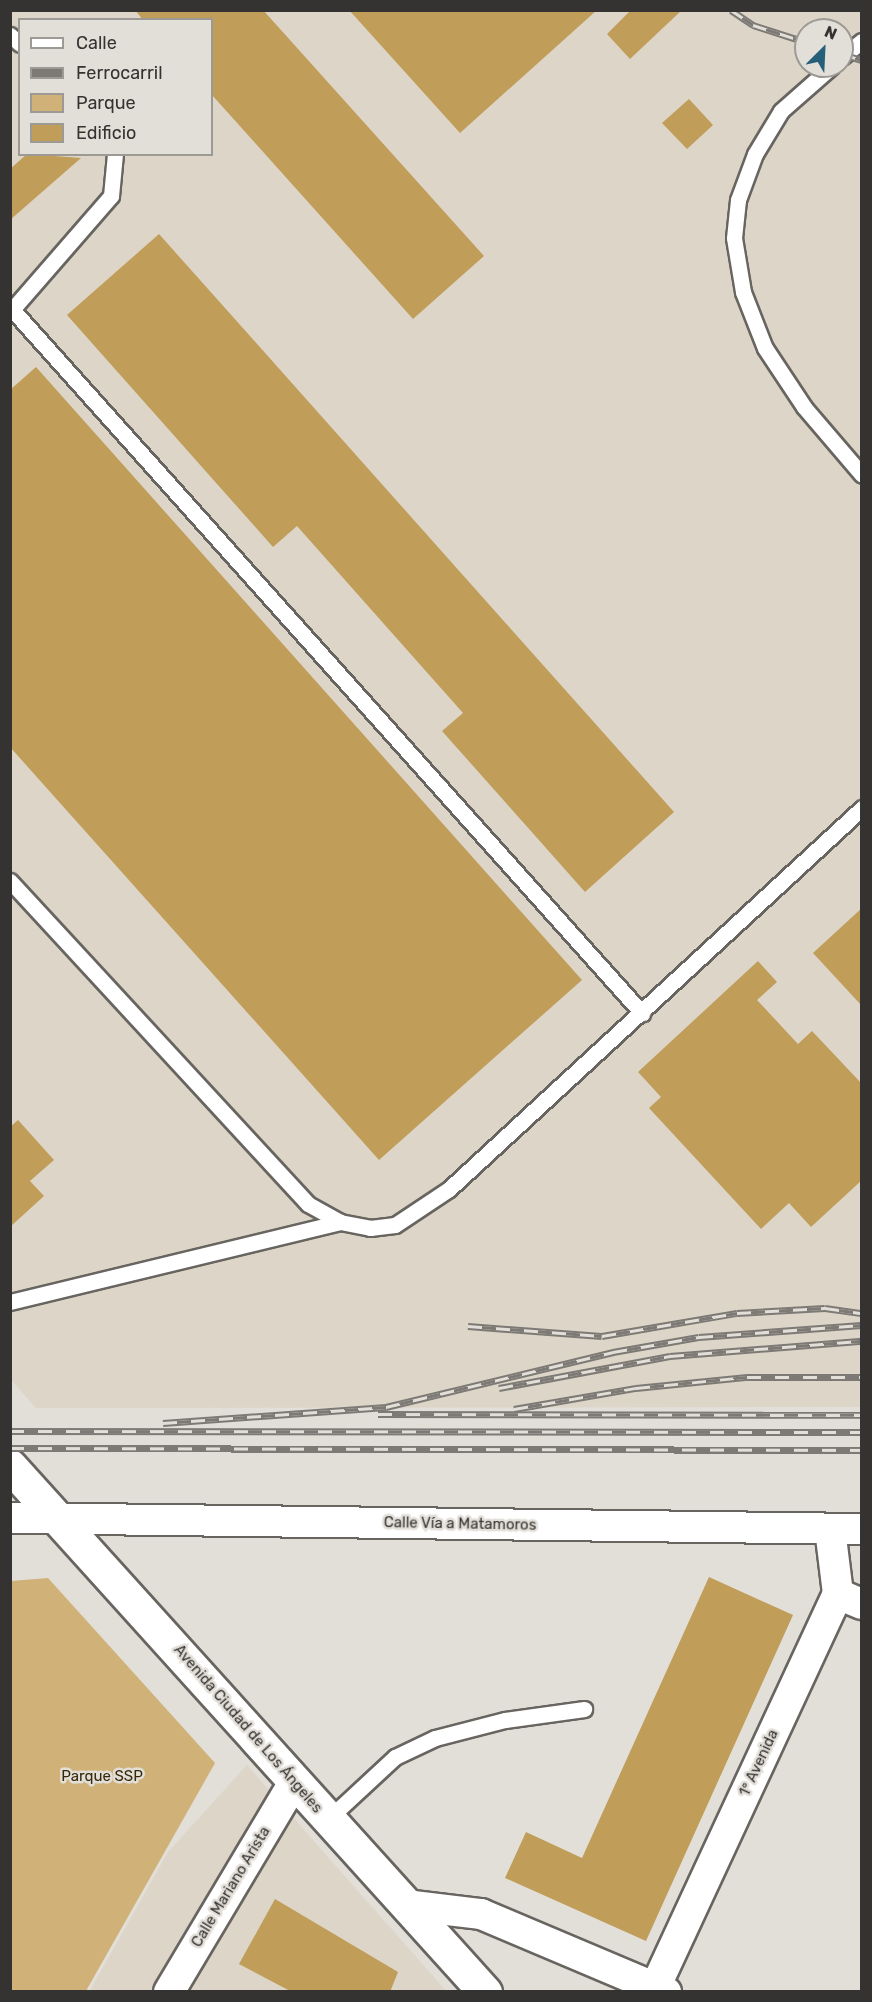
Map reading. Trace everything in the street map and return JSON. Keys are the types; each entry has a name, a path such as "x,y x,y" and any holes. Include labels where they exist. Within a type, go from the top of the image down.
{"street":[{"name":"Avenida Ciudad de Los Ángeles","path":"10,1466 484,1992"},
{"name":"Calle Vía a Matamoros","path":"10,1518 861,1529"},
{"name":"1° Avenida","path":"658,1990 850,1599 830,1529"},
{"name":"Calle Mariano Arista","path":"169,1992 294,1782"},
{"path":"405,1905 481,1914 658,1990"}],"lane":[{"path":"818,78 781,111 755,154 738,200 734,238 743,292 765,348 804,407 861,475"},
{"path":"115,156 111,196 11,309 642,1013"},
{"path":"10,880 308,1204 340,1222 370,1228 415,1214 642,1013 861,808"},
{"path":"10,1302 340,1222"},
{"path":"327,1820 395,1757 435,1738 505,1720 584,1709"}],"shaded area":[{"path":"10,11 861,11 861,1407 36,1408 11,1380"},
{"path":"247,1765 446,1991 89,1992 168,1852"}],"green space":[{"name":"Parque SSP","path":"48,1578 215,1763 86,1991 11,1991 11,1581"}],"building":[{"path":"135,10 263,10 484,256 413,319 213,96 213,18 141,18"},
{"path":"349,10 597,10 460,133"},
{"path":"631,10 682,10 630,59 607,34"},
{"path":"689,99 713,125 687,149 662,123"},
{"path":"25,156 81,158 10,220 10,169"},
{"path":"159,234 674,812 585,892 442,731 463,713 297,526 273,547 67,315"},
{"path":"36,367 582,980 379,1160 10,747 10,390"},
{"path":"862,908 862,1006 813,953"},
{"path":"758,961 777,982 757,1000 798,1044 812,1031 862,1084 862,1180 811,1227 789,1203 761,1229 649,1108 661,1097 638,1072"},
{"path":"18,1120 54,1160 30,1181 44,1196 10,1227 10,1127"},
{"path":"709,1577 793,1615 646,1941 505,1878 526,1832 582,1858"},
{"path":"275,1899 398,1972 390,1992 292,1992 239,1964"}],"railway":[{"path":"731,10 753,25 794,38"},
{"path":"854,58 862,60"},
{"path":"468,1326 602,1336 737,1313 825,1308 862,1313"},
{"path":"163,1423 386,1407 613,1352 699,1337 862,1325"},
{"path":"499,1388 670,1356 862,1341"},
{"path":"514,1409 636,1388 747,1377 862,1377"},
{"path":"378,1414 862,1415"},
{"path":"10,1431 862,1432"},
{"path":"10,1448 862,1450"}]}
